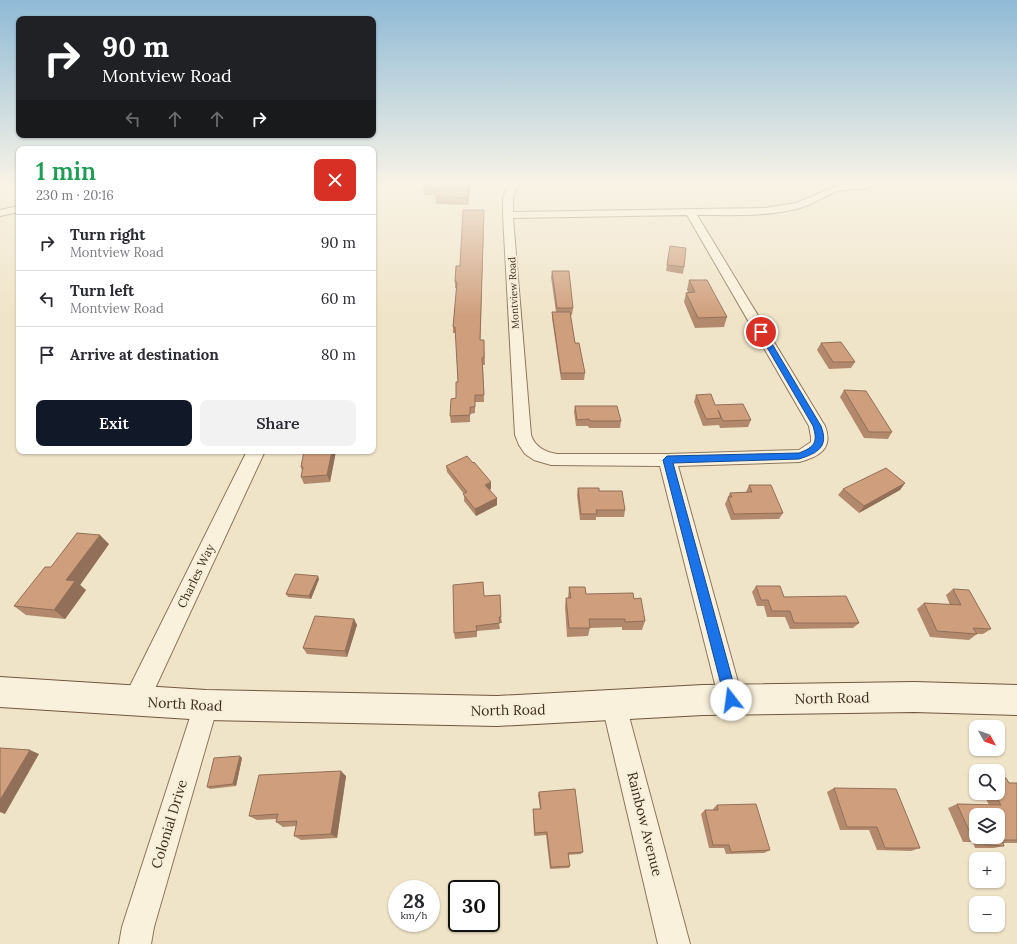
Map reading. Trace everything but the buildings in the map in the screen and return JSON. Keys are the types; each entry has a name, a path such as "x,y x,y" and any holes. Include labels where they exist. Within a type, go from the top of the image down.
{"main road":[{"name":"North Road","path":"0,692 206,705 497,711 731,700 914,697 1017,700"}],"street":[{"name":"Montview Road","path":"509,228 523,434 528,446 540,456 557,460 667,460 799,456 811,452 818,445 820,436 817,426 700,228"},
{"name":"Charles Way","path":"136,701 255,454"},
{"path":"667,460 731,700"},
{"name":"Colonial Drive","path":"135,944 138,927 206,705"},
{"name":"Rainbow Avenue","path":"614,705 674,944"}],"route":[{"path":"731,700 667,460 799,456 811,452 818,445 820,436 817,426 761,332"}]}
